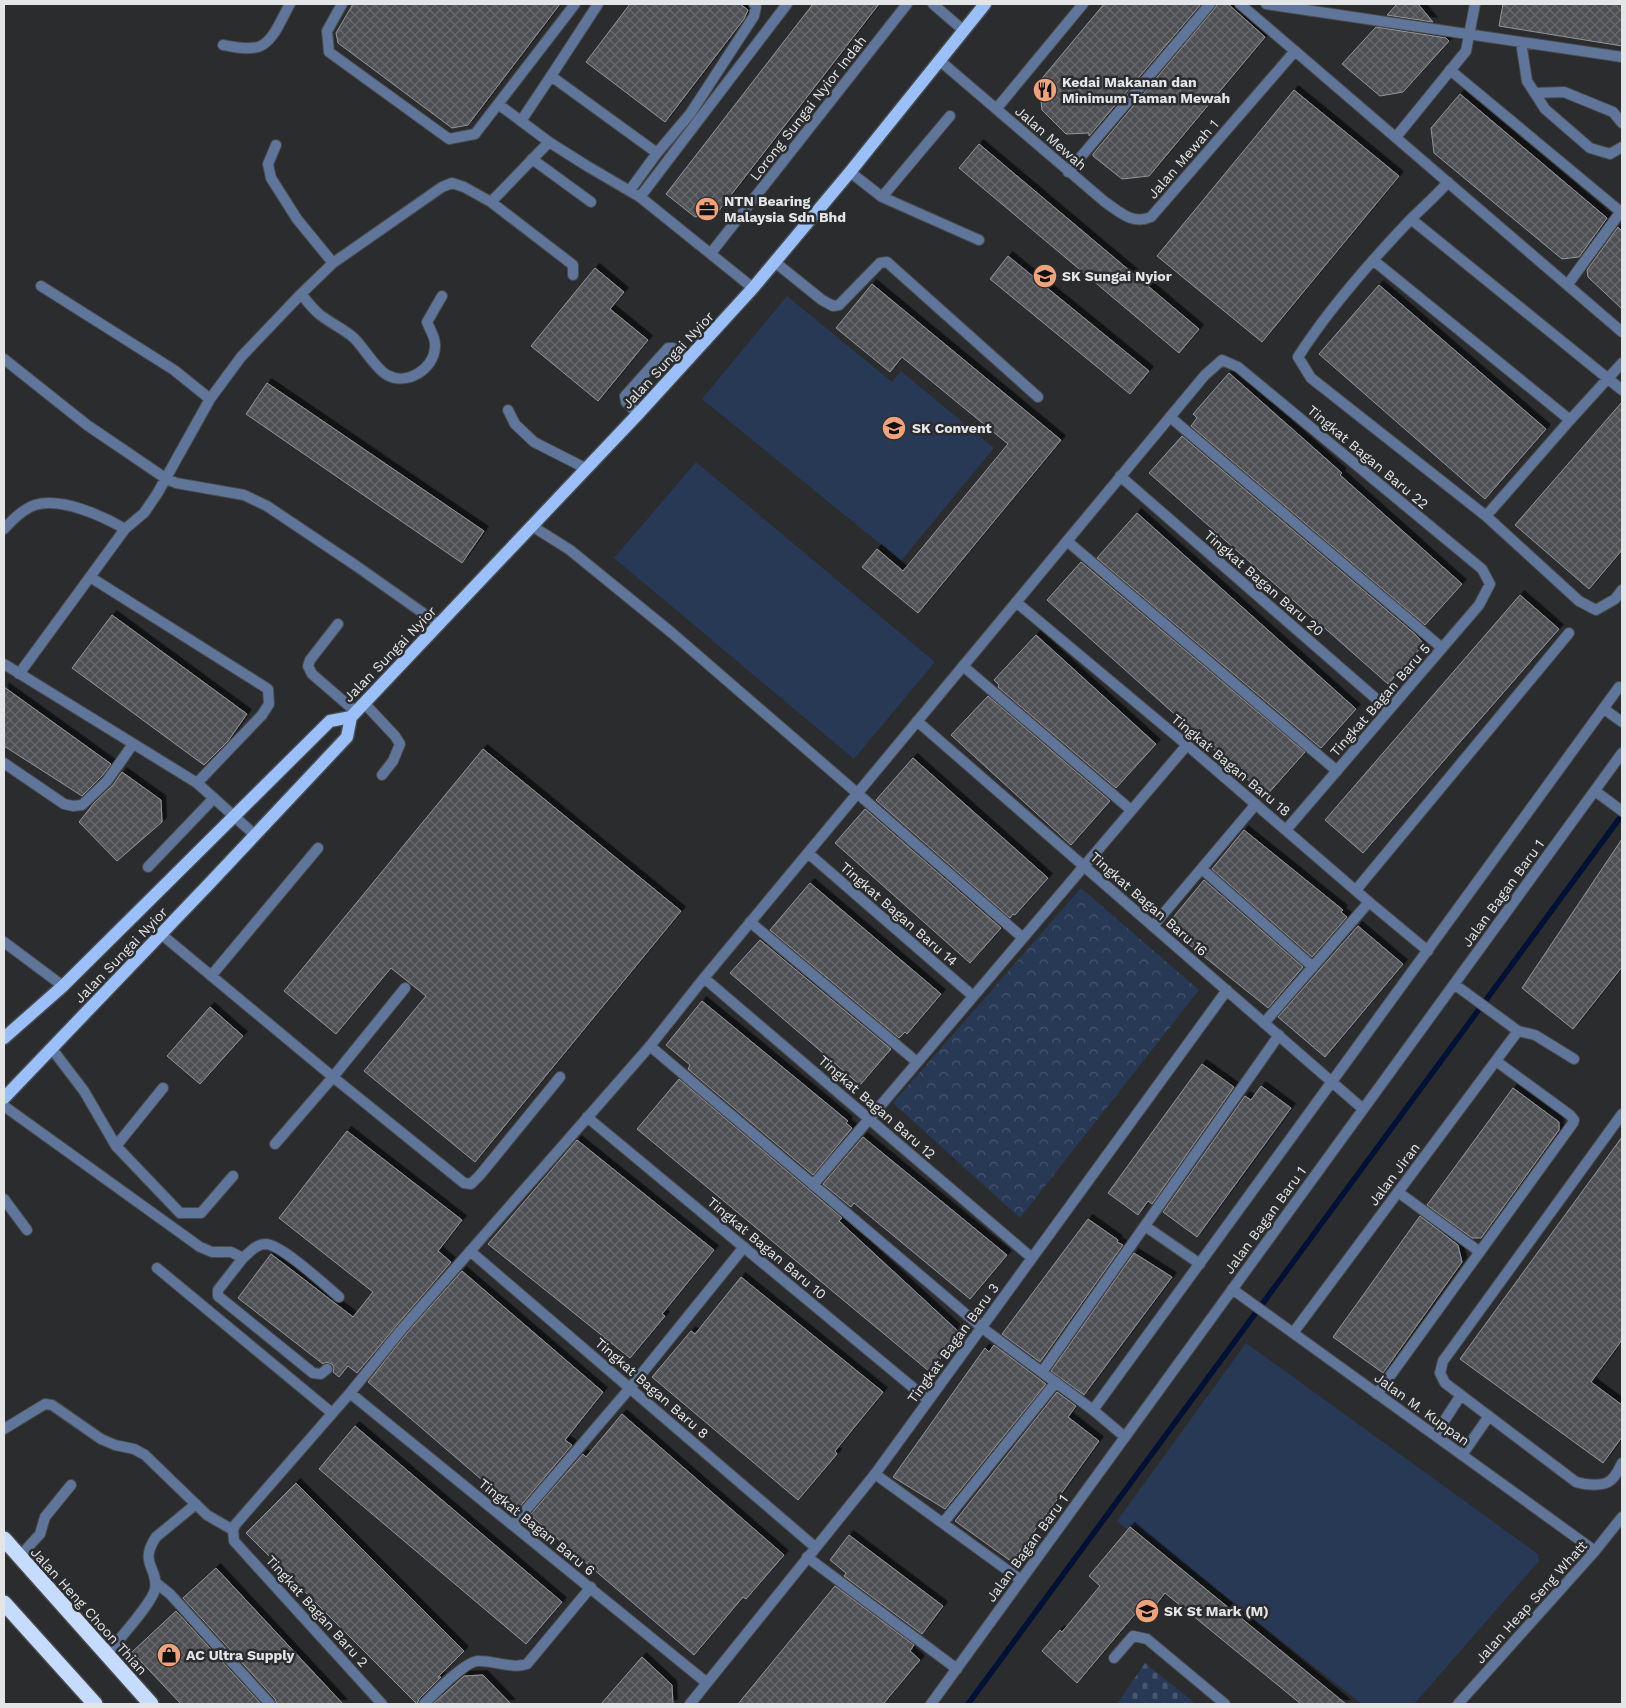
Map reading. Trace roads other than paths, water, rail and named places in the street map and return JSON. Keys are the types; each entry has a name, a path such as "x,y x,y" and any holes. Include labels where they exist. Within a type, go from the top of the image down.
{"highway":[{"name":"Jalan Heng Choon Thian","path":"4,1539 151,1704"},
{"path":"4,1603 90,1703"}],"main road":[{"name":"Jalan Sungai Nyior","path":"4,1098 347,737 357,711 690,359 776,263 985,4"},
{"name":"Jalan Sungai Nyior","path":"4,1038 63,986 330,721 357,711"}],"street":[{"path":"223,46 259,47 269,39 290,4"},
{"path":"342,4 327,31 329,52 449,139 475,134 575,4"},
{"path":"521,121 598,4"},
{"path":"630,190 690,114 754,16 756,7 754,4"},
{"path":"640,197 787,4"},
{"name":"Lorong Sungai Nyior Indah","path":"711,253 907,4"},
{"path":"933,4 963,30"},
{"path":"997,108 1083,4"},
{"path":"1068,172 1210,4"},
{"path":"1240,4 1622,332"},
{"path":"1266,4 1622,58"},
{"path":"1396,137 1466,51 1475,4"},
{"path":"1522,42 1527,81 1545,109 1590,148 1610,154 1622,147"},
{"name":"Jalan Mewah 1","path":"1151,217 1295,51"},
{"name":"Jalan Mewah","path":"939,60 1105,202 1134,220 1143,220 1151,217"},
{"path":"1450,70 1621,211 1568,284"},
{"path":"551,76 658,153"},
{"path":"1535,93 1564,92 1613,112 1622,123"},
{"path":"498,104 549,142 640,197 753,288"},
{"path":"882,197 950,116"},
{"path":"491,202 549,142"},
{"path":"276,145 268,164 271,178 296,219 333,263"},
{"path":"532,159 591,202"},
{"path":"850,172 882,197 979,240"},
{"path":"1448,182 1432,201 1411,219 1373,260 1312,335 1298,357 1311,378 1486,516 1579,601 1596,610 1614,599 1622,590"},
{"path":"19,674 125,529 144,513 157,494 210,400 241,357 333,263 442,187 452,183 464,186 491,202 573,265 573,275"},
{"path":"1411,219 1622,390"},
{"path":"1373,260 1570,420"},
{"path":"776,263 822,300 833,306 839,305 880,263 887,262 1038,397"},
{"path":"41,286 174,370 210,400"},
{"path":"301,294 318,314 353,337 371,356 379,369 389,376 406,379 422,372 431,360 435,348 434,336 429,330 427,322 442,296"},
{"path":"638,414 626,402 625,396 668,348 673,348 690,359"},
{"path":"4,359 87,425 165,478 176,483 244,495 268,506 440,625"},
{"name":"Tingkat Bagan Baru 22","path":"1170,417 1205,375 1222,360 1238,367 1482,569 1490,584"},
{"path":"1486,516 1622,363"},
{"path":"508,410 515,424 534,442 587,469"},
{"path":"4,1429 45,1404 52,1405 100,1439 115,1446 134,1449 145,1455 207,1515 232,1533 235,1525 350,1393 402,1329 650,1046 750,922 1170,417 1442,648"},
{"name":"Tingkat Bagan Baru 20","path":"1120,476 1390,710"},
{"path":"4,529 16,517 34,505 54,503 108,519 125,529"},
{"path":"532,526 570,550 664,627 858,793 1023,938"},
{"path":"1066,541 1337,772"},
{"path":"90,577 268,689 269,704 262,715 197,783"},
{"name":"Tingkat Bagan Baru 5","path":"1286,830 1479,605 1490,584"},
{"name":"Tingkat Bagan Baru 18","path":"1016,602 1428,951"},
{"path":"338,624 310,660 308,666 312,674 357,711 395,736 400,744 393,761 382,775"},
{"path":"1356,890 1569,633"},
{"path":"4,664 197,783 255,835"},
{"path":"962,666 1131,810"},
{"name":"Jalan Bagan Baru 1","path":"1094,1410 1620,687"},
{"path":"1604,709 1622,722"},
{"name":"Tingkat Bagan Baru 16","path":"917,721 1363,1109"},
{"path":"4,763 64,804 82,805 107,781 133,744"},
{"path":"813,1184 1187,745"},
{"name":"Jalan Bagan Baru 1","path":"931,1704 1622,753"},
{"path":"1595,791 1619,809"},
{"path":"148,867 214,798"},
{"path":"1153,926 1256,804"},
{"path":"211,976 318,848"},
{"name":"Tingkat Bagan Baru 14","path":"808,853 973,996"},
{"path":"1202,869 1313,967"},
{"path":"1264,1023 1369,902"},
{"path":"750,922 917,1062"},
{"path":"161,934 464,1183 471,1184 480,1175 560,1077"},
{"path":"4,942 63,986"},
{"name":"Tingkat Bagan Baru 12","path":"704,978 1032,1258"},
{"path":"1454,984 1518,1031 1535,1034 1574,1059"},
{"path":"275,1144 333,1077 405,988"},
{"name":"Tingkat Bagan Baru 3","path":"690,1704 874,1474 1227,990"},
{"name":"Jalan Jiran","path":"1293,1333 1518,1031"},
{"path":"1042,1372 1279,1035"},
{"path":"650,1046 981,1327 1094,1410 1125,1437"},
{"path":"52,1049 84,1090 116,1146 180,1213 200,1213 233,1176"},
{"path":"1377,1394 1572,1126 1574,1120 1570,1115 1496,1061"},
{"path":"116,1146 163,1088"},
{"path":"4,1106 200,1247 212,1252 231,1252 244,1258"},
{"path":"1622,1114 1440,1366 1441,1378 1445,1383 1576,1482 1584,1484 1607,1483 1612,1479 1622,1463"},
{"name":"Tingkat Bagan Baru 10","path":"587,1117 928,1400"},
{"path":"1398,1192 1480,1252"},
{"path":"4,1199 28,1230"},
{"path":"1145,1226 1200,1264"},
{"path":"326,1370 321,1374 313,1373 218,1296 218,1290 253,1248 266,1244 280,1249 339,1297"},
{"path":"513,1525 630,1388 744,1247"},
{"name":"Tingkat Bagan Baru 8","path":"470,1251 815,1547"},
{"path":"157,1268 332,1413"},
{"name":"Jalan M. Kuppan","path":"1232,1289 1595,1551"},
{"path":"943,1523 1056,1382"},
{"name":"Tingkat Bagan Baru 6","path":"350,1393 707,1683"},
{"path":"1435,1435 1462,1395"},
{"path":"1462,1455 1490,1416"},
{"path":"874,1474 1020,1580"},
{"path":"19,1557 40,1534 45,1517 71,1486"},
{"path":"106,1655 153,1596 156,1583 148,1553 152,1543 196,1504"},
{"name":"Jalan Heap Seng Whatt","path":"1458,1704 1595,1551 1622,1517"},
{"name":"Tingkat Bagan Baru 2","path":"232,1533 234,1541 382,1704"},
{"path":"807,1557 957,1669"},
{"path":"156,1583 170,1594 270,1704"},
{"path":"424,1704 461,1669 477,1660 518,1667 527,1664 591,1587"},
{"path":"1114,1658 1133,1636 1147,1639 1225,1704"}],"waterway":[{"path":"968,1704 1622,815"}],"place":[{"name":"Kedai Makanan dan Minimum Taman Mewah","path":"1045,90"},
{"name":"NTN Bearing Malaysia Sdn Bhd","path":"707,209"},
{"name":"SK Sungai Nyior","path":"1045,276"},
{"name":"SK Convent","path":"894,428"},
{"name":"SK St Mark (M)","path":"1147,1611"},
{"name":"AC Ultra Supply","path":"169,1655"}]}
